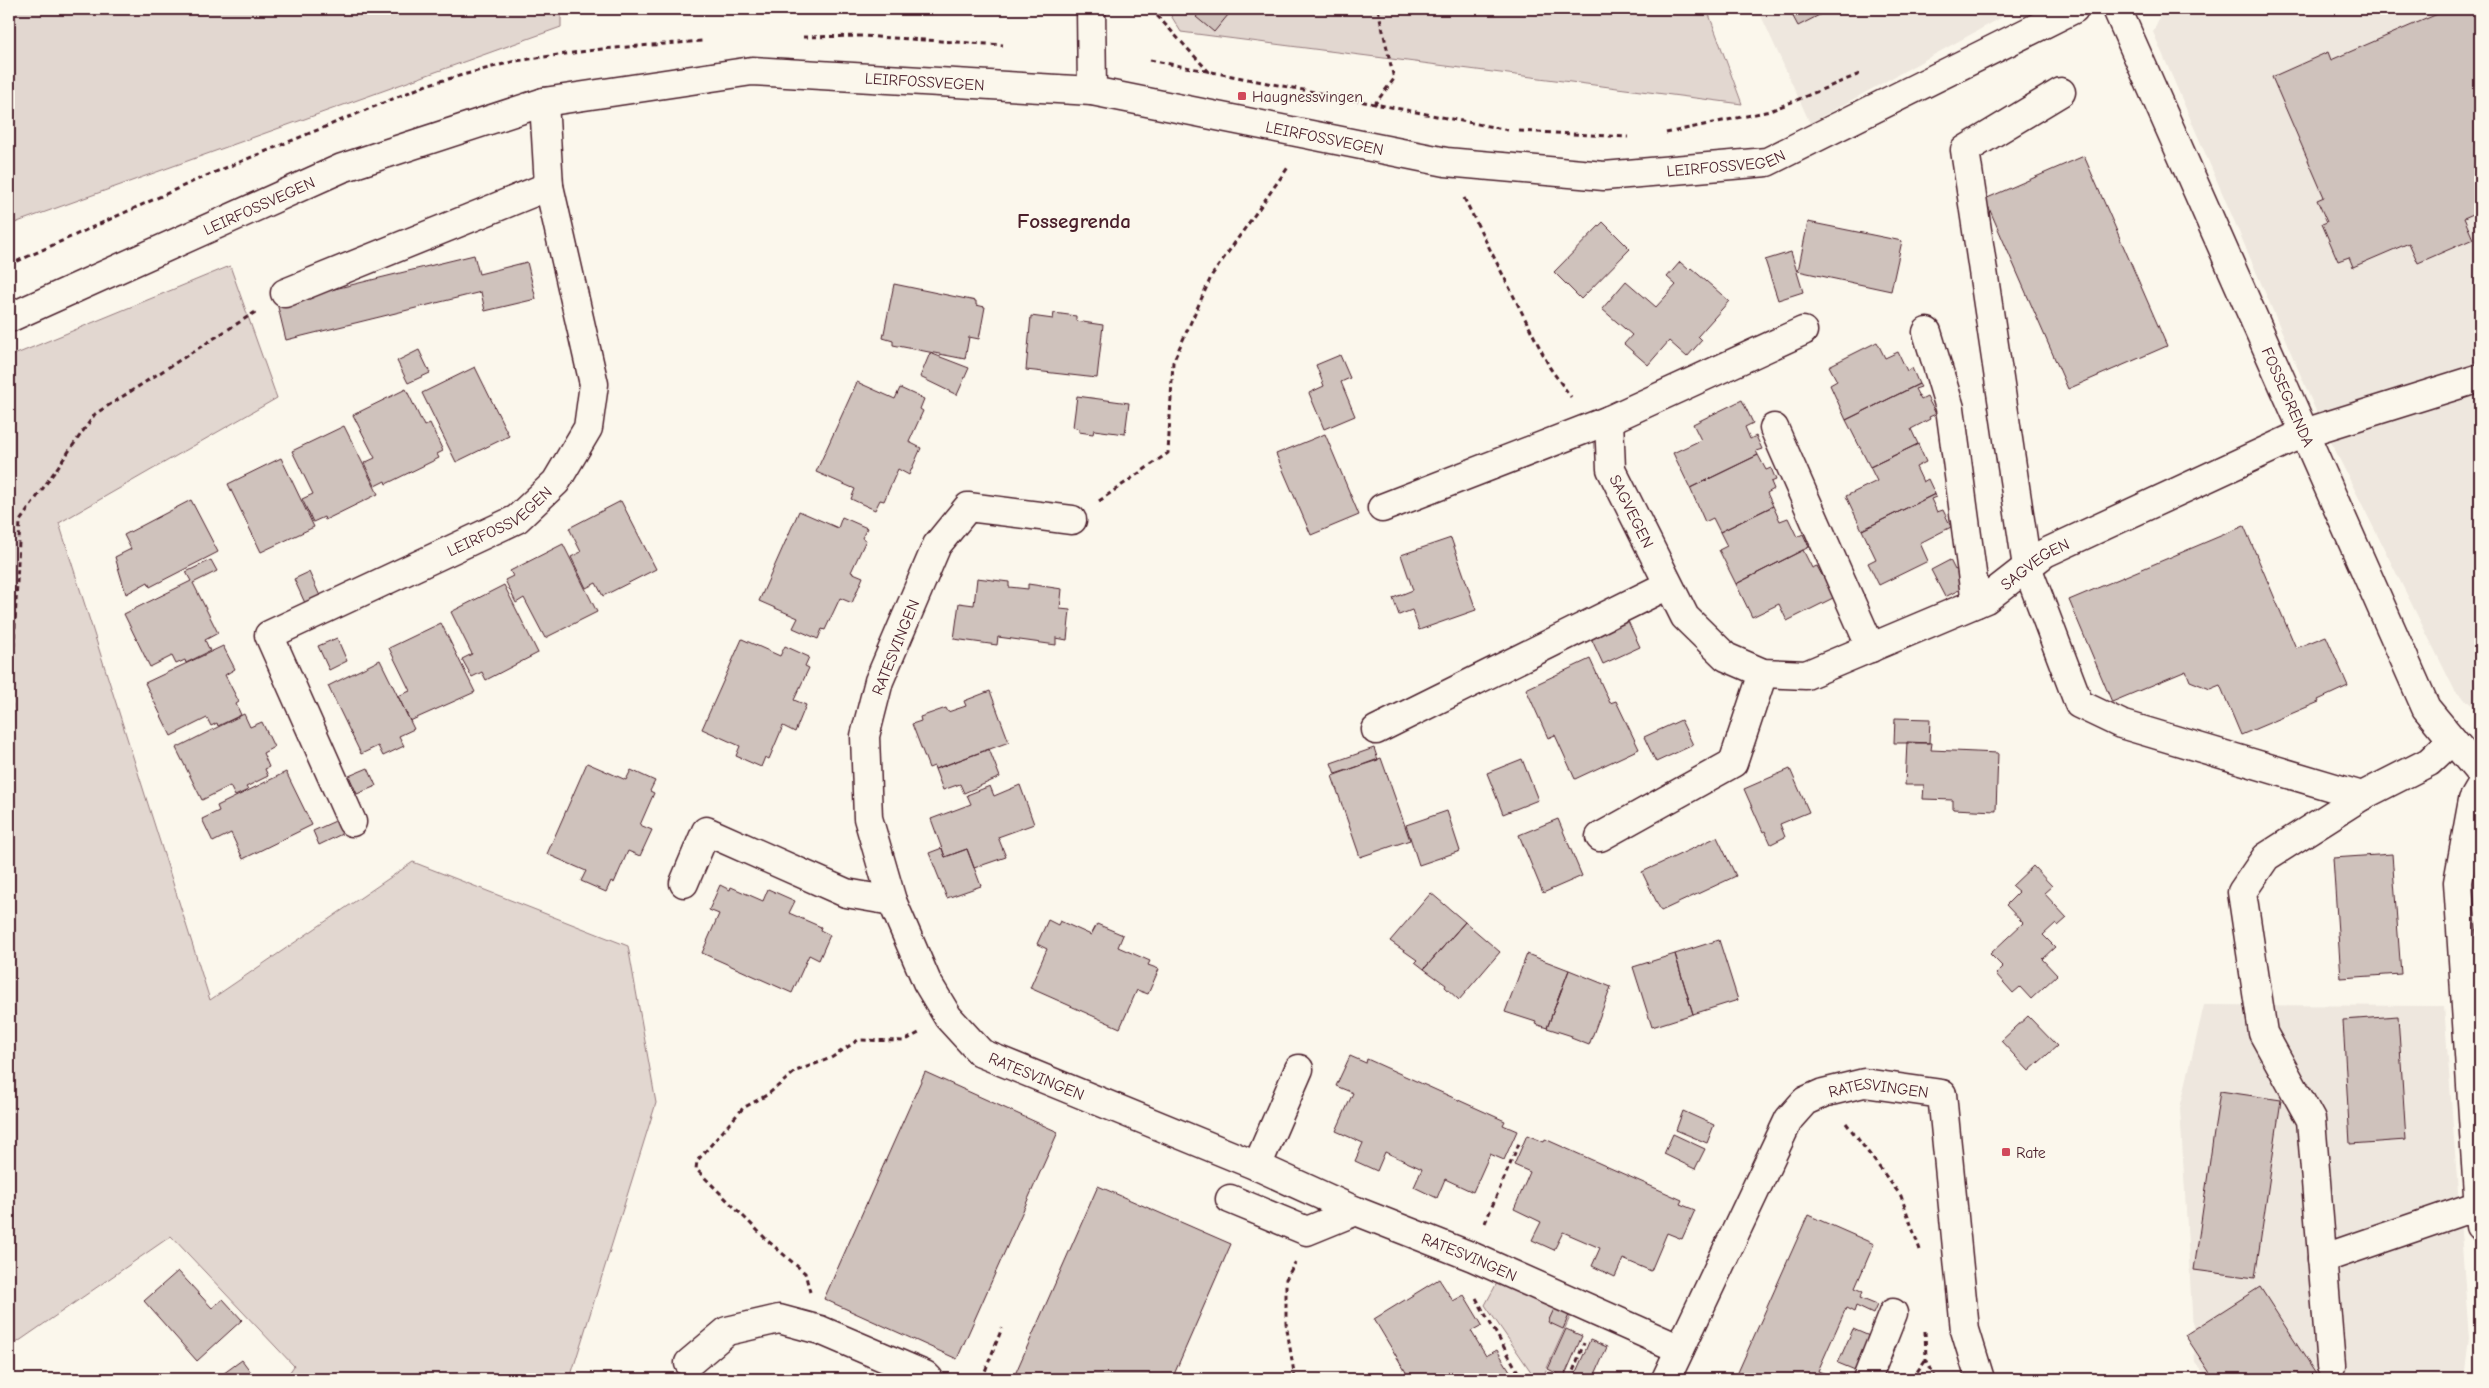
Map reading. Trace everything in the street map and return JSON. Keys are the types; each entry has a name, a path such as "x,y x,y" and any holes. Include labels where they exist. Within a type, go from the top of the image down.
{"street":[{"path":"1091,9 1092,91"},
{"name":"LEIRFOSSVEGEN","path":"9,318 342,168 544,102 752,71 1092,91 1446,162 1604,176 1767,162 2074,9"},
{"name":"FOSSEGRENDA","path":"2116,9 2426,708 2480,773"},
{"path":"2061,92 1964,150 2027,567 2079,704 2121,724 2362,796"},
{"name":"LEIRFOSSVEGEN","path":"352,822 269,634 517,519 556,482 588,428 594,384 549,186 544,102"},
{"path":"285,293 549,186"},
{"path":"1382,508 1609,420 1803,330"},
{"path":"1927,332 1950,408 1976,603"},
{"name":"SAGVEGEN","path":"1609,420 1611,469 1685,617 1726,657 1763,674 1806,676 1986,599 2045,553 2304,433 2480,378"},
{"path":"1774,428 1871,648"},
{"name":"RATESVINGEN","path":"1072,520 968,507 937,545 879,681 865,736 868,818 892,901 926,982 948,1017 981,1054 1257,1166 1356,1211 1473,1257 1680,1349"},
{"path":"1376,730 1668,584"},
{"path":"1600,836 1733,763 1763,674"},
{"path":"2331,1366 2311,1120 2263,1033 2242,892 2266,857 2362,796 2429,762 2452,740"},
{"path":"2322,1259 2479,1215 2458,882 2473,800 2480,788"},
{"path":"684,884 706,831 846,893 892,901"},
{"path":"1257,1166 1298,1069"},
{"name":"RATESVINGEN","path":"1666,1379 1789,1119 1805,1101 1823,1093 1864,1083 1942,1094 1964,1330 1980,1379"},
{"path":"1230,1199 1307,1231 1356,1211"},
{"path":"1867,1379 1893,1313"},
{"path":"688,1363 727,1331 779,1319 820,1330 930,1379"}],"path":[{"path":"1151,9 1211,74"},
{"path":"1374,105 1394,79 1378,9"},
{"path":"1150,60 1211,74 1510,130 1636,137"},
{"path":"1665,134 1770,111 1870,70"},
{"path":"1072,520 1168,453 1173,362 1212,275 1294,160"},
{"path":"1446,162 1550,368 1571,398 1609,420"},
{"path":"9,745 20,521 95,414 285,293"},
{"path":"820,1330 804,1273 696,1169 697,1161 743,1108 767,1094 796,1071 831,1058 858,1040 904,1041 948,1017"},
{"path":"1823,1093 1901,1196 1922,1255"},
{"path":"1520,1141 1483,1227 1465,1277 1522,1379"},
{"path":"1295,1379 1286,1323 1286,1279 1296,1263 1307,1231"},
{"path":"1924,1321 1926,1358 1936,1379"},
{"path":"982,1379 1002,1328"},
{"path":"1912,1379 1926,1358"},
{"path":"720,1379 748,1376 760,1379"}],"shaded area":[{"path":"9,9 561,9 561,27 9,225"},
{"path":"1167,9 1707,9 1742,104 1181,32"},
{"path":"1758,9 2017,9 1810,123"},
{"path":"2163,9 2480,9 2480,712 2455,691 2319,418 2153,32"},
{"path":"230,266 277,398 59,523 210,1000 413,862 628,946 656,1103 572,1372 572,1379 285,1379 294,1366 171,1236 9,1348 9,529 11,464 9,464 9,357"},
{"path":"2204,1005 2444,1006 2469,1338 2464,1379 2210,1379 2195,1363 2180,1108"},
{"path":"1498,1281 1571,1315 1542,1379 1536,1379 1485,1305"}],"building":[{"path":"1203,9 1233,9 1214,32 1196,17"},
{"path":"1789,9 1831,9 1798,26"},
{"path":"2449,9 2480,9 2480,211 2464,218 2473,239 2418,263 2409,243 2353,267 2349,257 2338,261 2322,224 2327,222 2317,200 2324,197 2272,77 2328,52 2331,60"},
{"path":"2084,156 2167,346 2068,389 1985,199"},
{"path":"1603,222 1630,249 1581,299 1554,272"},
{"path":"1808,222 1902,241 1891,291 1798,271"},
{"path":"1791,252 1803,292 1778,300 1765,260"},
{"path":"474,255 479,274 527,262 536,299 485,311 481,292 286,340 277,303"},
{"path":"1680,262 1689,270 1691,268 1729,301 1698,336 1702,340 1687,357 1669,341 1648,365 1624,344 1632,335 1602,309 1626,281 1656,307 1676,285 1667,277"},
{"path":"894,284 976,301 976,305 985,307 979,339 969,337 965,359 893,345 893,341 883,338"},
{"path":"1054,313 1076,316 1076,321 1103,325 1097,378 1026,370 1031,316 1053,319"},
{"path":"1877,342 1885,358 1898,352 1907,371 1912,368 1919,384 1846,420 1830,385 1837,381 1829,366"},
{"path":"419,350 430,373 408,383 397,361"},
{"path":"930,353 969,368 957,395 920,377"},
{"path":"1340,355 1350,378 1341,382 1355,416 1324,429 1309,393 1324,386 1316,365"},
{"path":"475,367 509,436 456,462 422,393"},
{"path":"857,382 895,399 900,388 924,399 920,409 923,411 909,442 921,448 909,475 898,469 884,501 880,500 875,510 851,499 855,489 816,472"},
{"path":"1919,384 1921,387 1915,389 1921,400 1927,397 1936,414 1911,429 1918,444 1870,467 1846,420"},
{"path":"406,389 424,426 430,423 443,451 437,454 439,458 386,484 385,481 375,486 364,463 375,458 353,415"},
{"path":"1077,396 1129,403 1125,434 1094,430 1093,434 1079,432 1079,429 1073,427"},
{"path":"1742,400 1753,423 1745,427 1750,439 1756,436 1762,449 1756,451 1758,455 1690,488 1673,453 1701,440 1693,424"},
{"path":"344,426 378,494 325,520 324,517 313,522 302,499 313,494 292,451"},
{"path":"1325,434 1359,515 1311,535 1276,454"},
{"path":"1918,444 1926,462 1916,467 1923,482 1928,479 1935,494 1862,530 1846,496 1877,481 1870,467"},
{"path":"1758,455 1766,470 1771,468 1776,480 1771,482 1774,489 1767,493 1773,506 1720,532 1713,518 1705,522 1690,488"},
{"path":"281,458 314,527 261,552 228,484"},
{"path":"1935,494 1936,497 1931,499 1937,512 1943,510 1951,527 1920,543 1928,561 1879,585 1868,563 1876,559 1862,530"},
{"path":"191,500 218,552 150,587 148,582 126,594 115,557 131,549 124,535"},
{"path":"621,501 656,569 603,596 596,583 586,588 571,557 581,552 569,528"},
{"path":"1773,506 1780,521 1788,518 1797,537 1803,534 1809,547 1736,584 1719,550 1727,546 1720,532"},
{"path":"799,511 838,528 842,517 867,528 862,538 866,540 851,572 863,577 852,603 840,598 825,630 822,629 818,639 793,628 798,618 759,601"},
{"path":"2244,526 2296,648 2326,636 2348,686 2318,700 2319,702 2241,735 2220,685 2210,689 2190,681 2186,671 2112,702 2069,600"},
{"path":"1451,538 1476,610 1419,630 1412,610 1399,615 1393,598 1413,590 1401,555"},
{"path":"563,544 597,612 545,638 524,598 516,603 505,580 513,576 510,571"},
{"path":"1803,550 1812,568 1817,566 1823,577 1825,576 1835,597 1787,621 1779,604 1752,617 1736,584"},
{"path":"211,560 217,571 193,583 218,633 205,640 210,651 186,663 185,660 176,664 172,656 150,667 124,614 191,581 186,572"},
{"path":"1950,560 1955,570 1960,567 1969,585 1945,597 1931,570"},
{"path":"309,572 320,596 305,603 294,579"},
{"path":"977,578 1009,582 1009,587 1028,589 1028,584 1062,589 1060,609 1070,610 1067,640 1056,638 1056,645 998,637 997,645 954,639 959,603 974,605"},
{"path":"504,585 538,653 486,680 482,672 472,677 462,659 472,654 451,612"},
{"path":"1628,621 1640,647 1603,664 1591,638"},
{"path":"441,623 475,692 410,721 398,696 410,691 389,648"},
{"path":"337,638 347,661 329,670 318,646"},
{"path":"742,639 780,656 785,646 809,657 805,666 809,668 794,700 806,705 795,732 783,726 769,759 765,757 761,767 736,756 740,746 702,729"},
{"path":"223,646 235,669 225,675 239,702 236,704 241,715 218,726 217,723 211,726 207,718 171,736 145,683"},
{"path":"1590,659 1610,703 1616,701 1639,749 1575,779 1555,735 1548,738 1526,689"},
{"path":"380,660 414,729 399,736 404,746 383,756 378,746 361,754 328,686"},
{"path":"990,691 1009,742 935,769 934,766 929,768 912,724 921,721 920,717 946,708 948,712 966,706 964,701"},
{"path":"244,714 250,727 262,722 274,747 263,753 269,767 265,769 268,776 246,787 248,790 235,796 230,786 202,800 176,748"},
{"path":"1895,718 1930,719 1929,743 1894,743"},
{"path":"1681,720 1693,745 1656,762 1644,737"},
{"path":"1907,742 1932,743 1931,750 1998,753 1996,811 1953,809 1953,800 1923,799 1924,785 1905,785"},
{"path":"1374,748 1378,760 1335,774 1331,763"},
{"path":"989,749 1000,777 964,793 960,784 943,790 935,769"},
{"path":"1381,758 1410,840 1360,857 1332,776"},
{"path":"1522,759 1538,800 1503,814 1487,773"},
{"path":"587,763 626,780 631,770 655,781 650,791 654,793 640,825 652,830 640,856 628,851 614,883 611,881 606,892 581,881 586,871 547,854"},
{"path":"368,768 376,786 357,794 349,776"},
{"path":"1790,769 1809,812 1780,824 1785,837 1771,844 1765,831 1763,832 1744,789"},
{"path":"286,772 312,825 243,859 231,833 213,842 202,819 219,811 217,806"},
{"path":"1020,785 1034,824 998,837 1006,857 974,868 967,849 945,857 931,819 971,804 967,795 990,786 994,796"},
{"path":"1447,811 1460,851 1419,865 1406,825"},
{"path":"342,818 348,831 319,845 313,831"},
{"path":"1558,819 1582,876 1543,893 1519,835"},
{"path":"1717,837 1736,876 1661,911 1642,872"},
{"path":"942,848 945,857 967,849 981,886 947,898 929,853"},
{"path":"2392,854 2401,974 2341,978 2333,858"},
{"path":"2033,866 2052,886 2044,893 2067,918 2058,926 2056,923 2043,935 2055,947 2042,959 2057,975 2031,999 2020,987 2013,993 1996,974 2003,967 1990,954 2023,923 2006,905 2019,892 2012,886"},
{"path":"720,885 730,890 731,887 763,901 768,889 795,901 789,913 821,927 820,930 830,935 819,960 809,955 792,993 702,953 719,914 709,910"},
{"path":"1431,893 1465,922 1424,969 1415,962 1417,960 1390,941"},
{"path":"1048,920 1058,925 1060,921 1091,935 1097,924 1123,935 1118,947 1150,961 1148,965 1159,969 1148,994 1137,990 1120,1028 1030,988 1047,949 1037,944"},
{"path":"1465,922 1500,952 1459,1000 1445,987 1446,985 1424,969"},
{"path":"1719,940 1738,1000 1693,1014 1675,954"},
{"path":"1527,954 1569,970 1547,1028 1535,1024 1536,1022 1505,1012"},
{"path":"1675,954 1693,1014 1652,1027 1633,967"},
{"path":"1569,970 1611,987 1589,1045 1571,1038 1572,1036 1547,1028"},
{"path":"2028,1016 2057,1046 2029,1071 2001,1041"},
{"path":"2398,1016 2406,1140 2350,1144 2343,1020"},
{"path":"1350,1056 1366,1063 1367,1059 1505,1121 1503,1125 1517,1131 1504,1160 1490,1154 1473,1192 1445,1179 1437,1198 1414,1187 1422,1169 1385,1152 1377,1171 1355,1161 1363,1143 1336,1131 1353,1093 1336,1086"},
{"path":"925,1072 1058,1132 957,1359 824,1299"},
{"path":"2220,1091 2281,1100 2255,1278 2194,1270"},
{"path":"1683,1111 1714,1125 1707,1143 1676,1130"},
{"path":"1673,1134 1705,1149 1695,1169 1664,1154"},
{"path":"1527,1135 1544,1142 1545,1139 1682,1200 1680,1204 1695,1210 1682,1239 1667,1233 1651,1271 1623,1259 1615,1277 1592,1266 1600,1248 1563,1232 1554,1250 1532,1240 1541,1222 1514,1209 1530,1172 1514,1165"},
{"path":"1098,1186 1231,1244 1172,1379 1013,1379"},
{"path":"1808,1215 1874,1244 1855,1288 1863,1292 1860,1298 1877,1305 1873,1314 1856,1306 1854,1312 1846,1308 1818,1371 1826,1374 1824,1379 1735,1379"},
{"path":"178,1271 212,1308 223,1299 242,1320 197,1361 144,1301"},
{"path":"1439,1279 1453,1301 1464,1295 1482,1325 1471,1331 1486,1356 1497,1350 1515,1379 1410,1379 1374,1319"},
{"path":"2260,1287 2319,1379 2214,1379 2185,1335"},
{"path":"1554,1309 1569,1315 1563,1329 1548,1322"},
{"path":"1566,1329 1582,1336 1564,1377 1548,1369"},
{"path":"1853,1329 1874,1338 1860,1372 1838,1363"},
{"path":"1590,1340 1607,1347 1593,1379 1573,1379"},
{"path":"242,1360 256,1379 216,1379"}],"place":[{"name":"Haugnessvingen","path":"1242,96"},
{"name":"Rate","path":"2006,1152"}],"district":[{"name":"Fossegrenda","path":"1074,221"}]}
